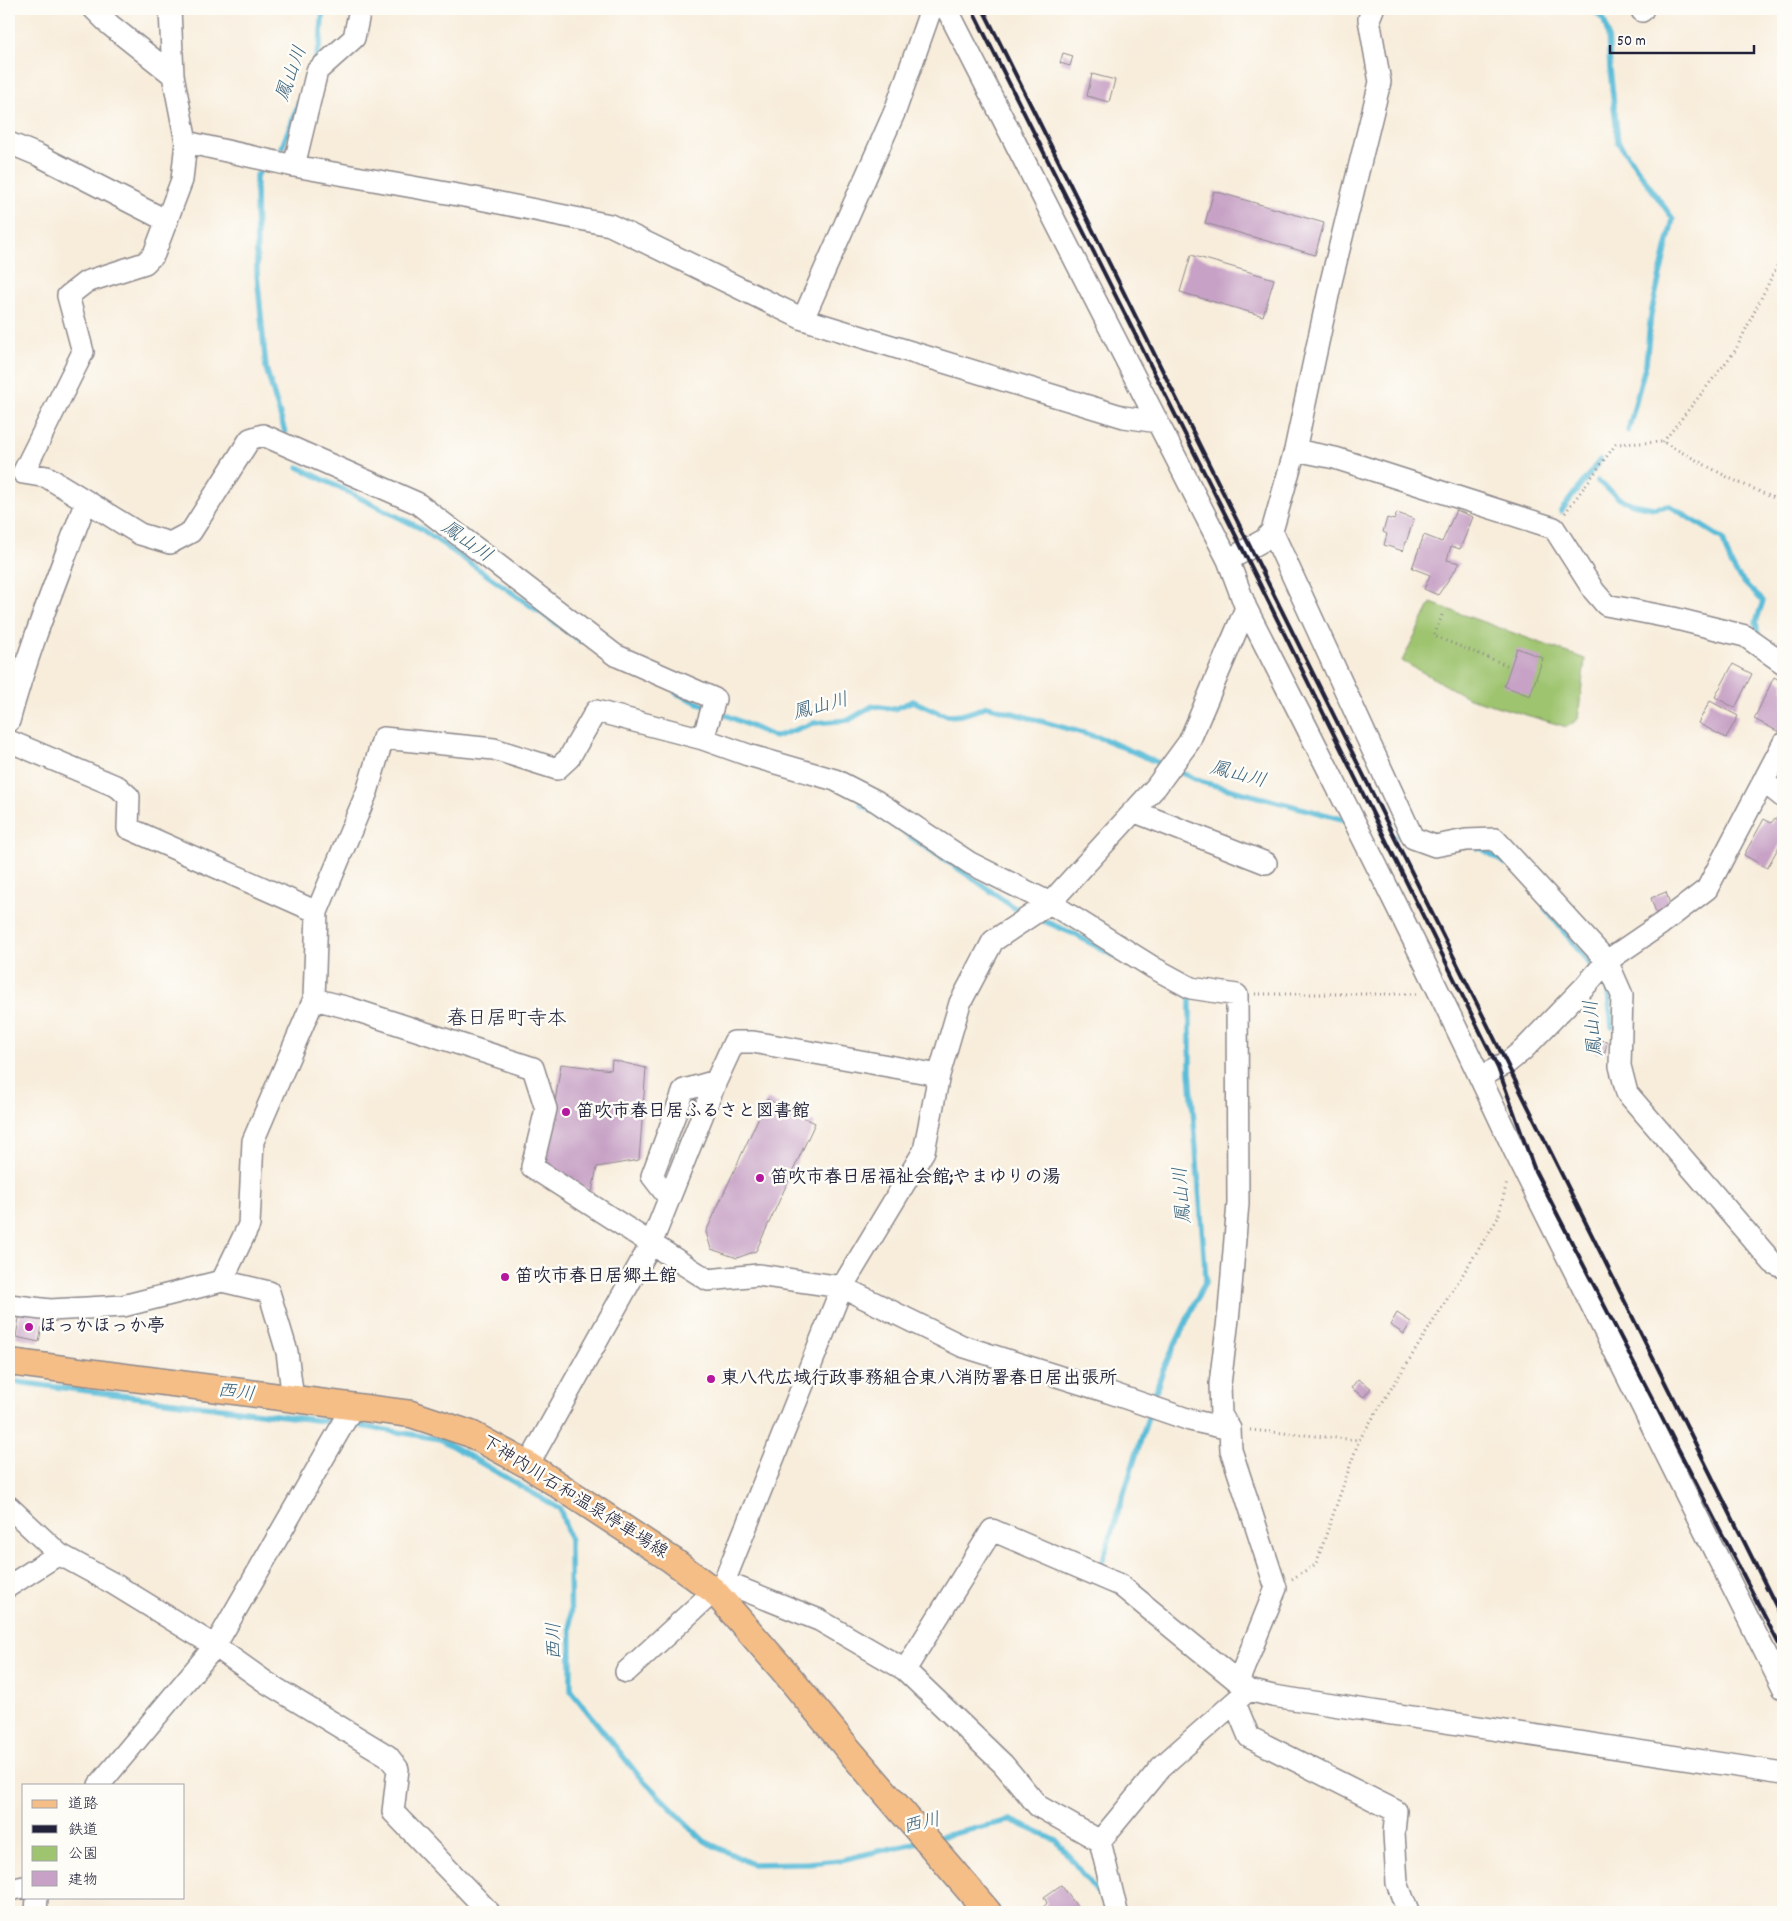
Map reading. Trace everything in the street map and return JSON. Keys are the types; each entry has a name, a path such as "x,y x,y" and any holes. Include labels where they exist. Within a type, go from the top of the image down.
{"main road":[{"name":"下神内川石和温泉停車場線","path":"9,1362 292,1398 352,1409 411,1414 471,1434 528,1465 672,1560 719,1586 741,1621 988,1912"}],"street":[{"path":"94,9 110,26 173,75"},
{"path":"170,9 173,75 186,142 182,180 154,254 145,263 86,282 68,296 82,352 16,471 47,477 140,534 170,543 191,532 250,439 263,435 417,503 615,656 715,699 704,733"},
{"path":"294,166 317,71 354,38 360,9"},
{"path":"803,319 895,111 931,9"},
{"path":"947,9 1228,560 1246,608 1351,813 1515,1152 1783,1688"},
{"path":"1228,560 1268,535 1295,450 1330,286 1380,82 1369,19 1373,9"},
{"path":"186,142 294,166 476,198 610,225 803,319 1124,417 1158,422"},
{"path":"9,143 38,155 167,220"},
{"path":"1295,450 1363,466 1554,528 1594,591 1606,605 1673,618 1745,636 1783,663"},
{"path":"9,721 18,687 45,606 86,501"},
{"path":"1268,535 1413,838 1435,846 1466,840 1495,839 1607,961 1622,995 1620,1066 1627,1093 1773,1263 1783,1267"},
{"path":"626,1672 719,1586 842,1287 924,1150 939,1075 960,1003 993,941 1050,903 1156,787 1189,742 1246,608"},
{"path":"222,1281 249,1225 253,1141 314,999 317,912 367,792 383,738 494,749 557,769 569,758 596,711 704,733 748,755 835,780 876,801 970,863 1050,903 1154,968 1191,988 1237,995 1238,1203 1229,1311 1220,1384 1221,1415 1230,1428 1231,1450 1276,1588 1240,1691 1162,1767 1100,1841"},
{"path":"9,741 118,787 129,797 128,828 317,912"},
{"path":"1480,1077 1517,1056 1607,961 1661,924 1707,889 1783,744"},
{"path":"1763,781 1783,797"},
{"path":"1133,812 1266,863"},
{"path":"314,999 349,1008 533,1068 546,1109 532,1167 708,1280 758,1275 842,1287 962,1346 1190,1420 1230,1428"},
{"path":"528,1465 651,1244 716,1081 734,1042 753,1042 939,1075"},
{"path":"9,1305 50,1310 123,1306 222,1281 269,1292 287,1352 292,1398"},
{"path":"100,1784 215,1646 352,1409"},
{"path":"9,1507 60,1554 114,1584 215,1646 267,1683 388,1756 398,1769 393,1812 489,1912"},
{"path":"905,1670 992,1530 1120,1585 1240,1691 1783,1773"},
{"path":"9,1586 60,1554"},
{"path":"719,1586 760,1596 819,1620 905,1670 1003,1764 1038,1806 1100,1841 1117,1912"},
{"path":"741,1621 760,1596"},
{"path":"1240,1691 1249,1737 1396,1811 1394,1832 1397,1883 1408,1912"},
{"path":"9,1890 22,1887"},
{"path":"36,1898 36,1912"}],"path":[{"path":"1663,442 1735,351 1783,254"},
{"path":"1554,528 1616,444 1663,442 1729,478 1783,502"},
{"path":"1442,616 1434,636 1509,666"},
{"path":"1237,995 1439,994"},
{"path":"1276,1588 1316,1564 1359,1440 1498,1218 1515,1152"},
{"path":"1230,1428 1359,1440"}],"green space":[{"path":"1431,603 1585,659 1578,719 1567,727 1469,698 1402,661"}],"building":[{"path":"1063,53 1073,56 1070,66 1060,63"},
{"path":"1092,74 1115,80 1109,102 1087,96"},
{"path":"1214,191 1324,223 1315,255 1205,223"},
{"path":"1191,255 1274,279 1263,316 1180,292"},
{"path":"1456,510 1473,517 1460,549 1451,546 1447,560 1460,563 1438,595 1424,589 1430,575 1412,568 1424,535 1442,542"},
{"path":"1397,513 1414,519 1403,551 1384,545 1387,534 1383,532 1387,518 1394,520"},
{"path":"1517,648 1543,658 1530,696 1504,686"},
{"path":"1733,664 1752,674 1735,708 1715,697"},
{"path":"1774,677 1783,682 1783,724 1779,732 1754,719"},
{"path":"1710,701 1738,716 1726,738 1698,723"},
{"path":"1775,818 1783,823 1783,839 1767,868 1744,855 1764,819 1771,823"},
{"path":"1666,892 1671,908 1656,913 1651,898"},
{"path":"1598,1040 1607,1041 1605,1053 1595,1053"},
{"path":"612,1060 646,1068 639,1160 597,1167 592,1192 545,1164 561,1064 611,1070"},
{"name":"笛吹市春日居福祉会館;やまゆりの湯","path":"767,1099 815,1123 756,1251 737,1258 711,1249 706,1232"},
{"path":"20,1312 44,1315 39,1342 16,1337"},
{"path":"1397,1313 1411,1322 1404,1334 1390,1325"},
{"path":"1358,1379 1371,1388 1364,1397 1351,1388"},
{"path":"1061,1885 1081,1912 1039,1912 1047,1903 1044,1897"}],"waterway":[{"name":"鳳山川","path":"314,63 320,45 323,9"},
{"path":"1593,9 1604,20 1608,34 1618,142 1673,219 1651,314 1646,363 1628,431"},
{"name":"鳳山川","path":"282,147 299,102"},
{"name":"鳳山川","path":"259,173 256,176 257,274 266,368 285,432"},
{"path":"1561,511 1600,460"},
{"name":"鳳山川","path":"298,467 420,528 581,641"},
{"path":"1598,481 1620,499 1633,504 1654,508 1670,506 1723,539 1729,559 1737,574 1763,601 1756,622 1758,635"},
{"name":"鳳山川","path":"676,693 775,737 814,723 849,720 873,706 894,709 913,701 949,716 965,714 987,706 1104,739 1202,782 1346,820"},
{"name":"鳳山川","path":"861,804 1013,907 1026,913"},
{"name":"鳳山川","path":"1396,836 1408,840"},
{"name":"鳳山川","path":"1477,848 1481,848 1506,864"},
{"name":"鳳山川","path":"1545,908 1594,969"},
{"name":"鳳山川","path":"1037,918 1074,934 1118,958"},
{"name":"鳳山川","path":"1605,982 1607,984 1612,1027"},
{"name":"鳳山川","path":"1152,1403 1163,1370 1206,1280 1190,1071 1190,996 1186,994"},
{"name":"鳳山川","path":"1771,1271 1775,1276 1783,1279"},
{"name":"西川","path":"9,1381 339,1423"},
{"name":"鳳山川","path":"1099,1572 1150,1411"},
{"name":"西川","path":"348,1424 440,1439 560,1509 570,1540 571,1691 638,1775 704,1841 752,1864 808,1863 841,1860 918,1842"},
{"name":"西川","path":"935,1838 1011,1820 1057,1841 1106,1903"}],"railway":[{"path":"972,9 1244,552 1498,1068 1535,1171 1783,1652"},
{"path":"983,9 1783,1620"}],"place":[{"name":"笛吹市春日居ふるさと図書館","path":"566,1112"},
{"name":"笛吹市春日居福祉会館;やまゆりの湯","path":"760,1178"},
{"name":"笛吹市春日居郷土館","path":"505,1277"},
{"name":"ほっかほっか亭","path":"29,1327"},
{"name":"東八代広域行政事務組合東八消防署春日居出張所","path":"711,1379"}],"district":[{"name":"春日居町寺本","path":"507,1020"}]}
